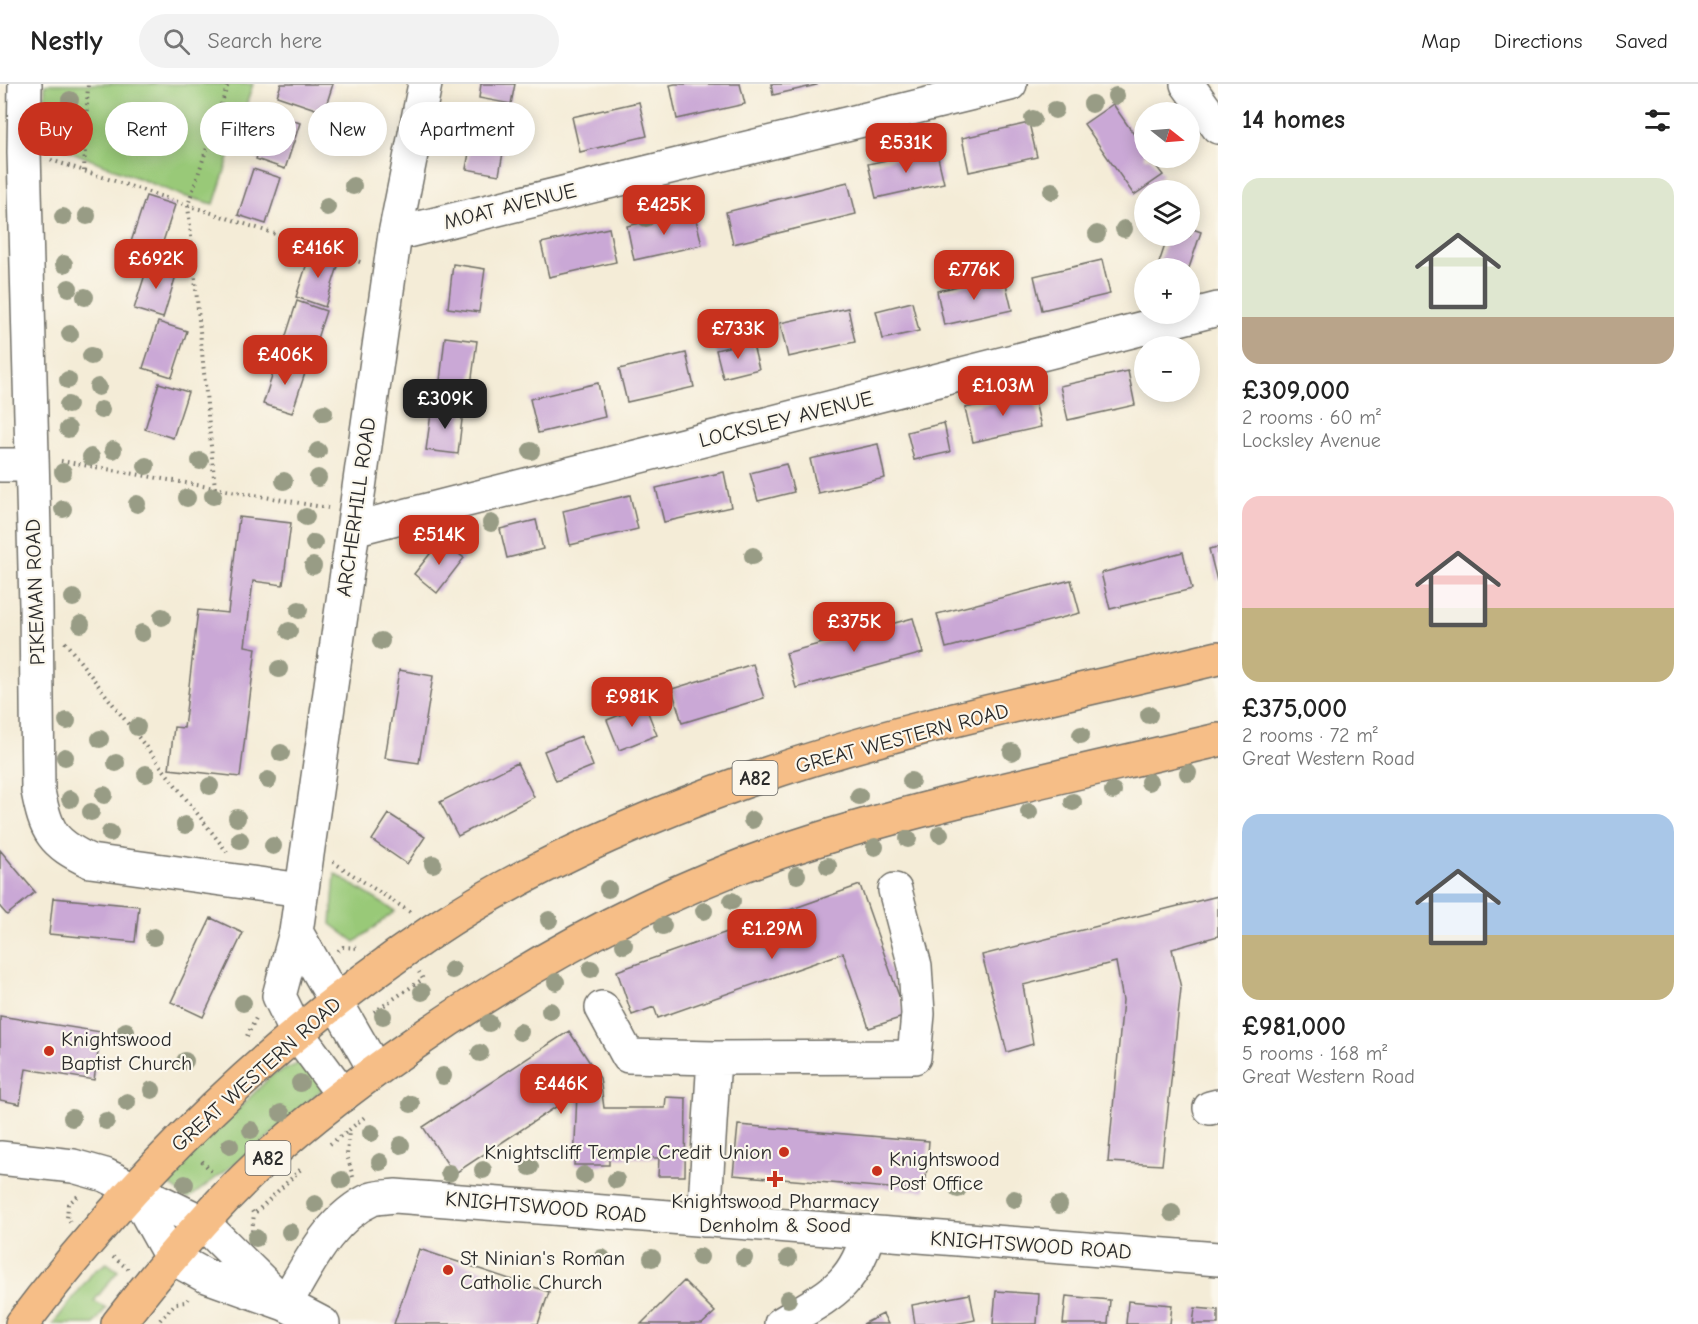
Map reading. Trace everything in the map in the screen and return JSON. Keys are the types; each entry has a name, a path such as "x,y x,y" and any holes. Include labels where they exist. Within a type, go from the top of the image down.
{"main road":[{"name":"GREAT WESTERN ROAD","path":"22,1324 133,1189 249,1074 334,1002 446,923 537,871 651,818 747,781 885,739 1218,658"},
{"name":"A82","path":"117,1324 171,1257 247,1176 343,1095 472,1002 536,964 617,921 697,884 812,842 962,802 1218,740"}],"street":[{"name":"PIKEMAN ROAD","path":"25,84 25,102"},
{"name":"ARCHERHILL ROAD","path":"343,1095 297,1033 279,996 296,932 389,272 425,84"},
{"name":"MOAT AVENUE","path":"395,234 1010,84"},
{"path":"1187,84 1218,127"},
{"name":"PIKEMAN ROAD","path":"24,156 20,462 36,606 38,791 51,837 66,850 90,861 250,881 302,890"},
{"name":"LOCKSLEY AVENUE","path":"355,521 1218,309"},
{"path":"602,1008 628,1056 914,1057 918,1014 915,966 895,890"},
{"path":"296,932 375,1070"},
{"path":"704,1220 714,1058"},
{"path":"0,1158 73,1166 105,1175 202,1222 285,1304"},
{"path":"133,1189 171,1257 204,1275 285,1304 322,1324"},
{"name":"KNIGHTSWOOD ROAD","path":"285,1304 321,1245 341,1221 373,1199 413,1197 1218,1258"},
{"path":"781,1324 842,1285 856,1269 868,1232"}],"path":[{"path":"84,171 88,84"},
{"path":"215,488 188,205 228,84"},
{"path":"37,156 389,272"},
{"path":"20,462 215,488 355,521"},
{"path":"36,606 250,881"},
{"path":"308,845 412,914"},
{"path":"91,1238 130,1270 123,1279"}],"green space":[{"path":"45,84 253,84 247,102 200,102 200,156 230,156 214,204 183,196 82,156 93,156 93,102 45,102"},
{"path":"335,874 395,911 355,942 331,924"},
{"path":"307,1060 327,1085 258,1146 188,1199 166,1182 272,1075"},
{"path":"107,1263 118,1271 94,1301 106,1308 94,1324 53,1324 94,1271"}],"building":[{"path":"281,84 333,84 327,102 308,102 308,107 277,96"},
{"path":"481,84 515,84 511,102 479,98"},
{"path":"740,84 745,104 677,119 670,85"},
{"path":"771,84 817,84 817,85 773,95"},
{"path":"639,102 647,136 580,152 572,117"},
{"path":"1113,104 1134,134 1134,168 1158,168 1163,175 1156,180 1134,180 1134,195 1084,124"},
{"path":"296,122 300,123 296,135"},
{"path":"1029,123 1037,157 969,172 962,138"},
{"path":"936,149 944,183 876,198 868,164"},
{"path":"257,156 289,156 285,169 256,159"},
{"path":"468,156 502,156 499,175 466,169"},
{"path":"253,169 281,178 266,224 238,215"},
{"path":"848,182 856,214 733,244 726,212"},
{"path":"146,196 175,205 160,251 131,242"},
{"path":"694,211 702,245 634,260 627,226"},
{"path":"609,228 616,262 549,277 541,243"},
{"path":"1165,246 1196,246 1192,258 1161,258"},
{"path":"311,251 340,260 325,307 296,297"},
{"path":"1102,260 1110,294 1042,310 1034,276"},
{"path":"149,262 177,272 163,318 134,309"},
{"path":"453,264 485,269 479,312 448,308"},
{"path":"1004,276 1012,310 944,325 937,291"},
{"path":"297,301 326,311 311,357 282,348"},
{"path":"912,302 919,331 883,339 876,311"},
{"path":"848,308 855,342 788,357 780,323"},
{"path":"158,322 187,331 172,377 143,368"},
{"path":"445,337 477,341 471,385 440,381"},
{"path":"752,341 759,369 723,378 716,350"},
{"path":"686,353 694,387 627,402 619,369"},
{"path":"278,358 307,367 292,413 263,404"},
{"path":"1128,371 1135,405 1068,420 1060,386"},
{"path":"159,383 188,392 173,438 145,429"},
{"path":"598,383 605,417 538,433 530,399"},
{"path":"1033,393 1041,427 973,442 965,408"},
{"path":"432,406 463,411 458,454 426,450"},
{"path":"944,423 950,452 914,460 907,432"},
{"path":"878,444 885,478 818,493 810,459"},
{"path":"786,464 794,492 758,501 750,473"},
{"path":"724,472 731,507 664,522 656,488"},
{"path":"630,495 638,529 570,545 563,511"},
{"path":"239,517 291,523 283,585 253,581 245,646 256,648 240,777 169,769 174,727 184,728 198,610 228,613"},
{"path":"536,520 543,549 507,558 500,529"},
{"path":"441,540 464,558 437,593 414,574"},
{"path":"1218,547 1218,581 1217,581 1209,549"},
{"path":"1183,552 1192,589 1110,609 1101,573"},
{"path":"1071,580 1080,613 946,648 937,614"},
{"path":"913,618 923,653 796,688 786,653"},
{"path":"753,664 764,698 682,723 672,689"},
{"path":"399,670 433,676 419,763 385,758"},
{"path":"645,705 657,735 619,750 607,720"},
{"path":"581,736 593,766 556,781 544,751"},
{"path":"517,763 534,797 458,836 440,802"},
{"path":"389,814 425,837 407,864 372,840"},
{"path":"0,850 35,892 7,915 0,907"},
{"path":"860,885 906,1016 869,1028 843,953 658,1018 654,1007 632,1015 617,971"},
{"path":"1218,896 1218,936 1172,949 1181,988 1162,1165 1108,1162 1123,1000 1116,962 1023,985 1033,1044 1007,1052 982,955"},
{"path":"53,898 139,906 135,942 49,934"},
{"path":"211,918 243,933 203,1017 171,1002"},
{"name":"Knightswood Baptist Church","path":"0,1016 101,1032 94,1080 26,1069 20,1104 0,1100"},
{"path":"569,1031 600,1078 604,1108 665,1108 666,1097 686,1098 685,1176 658,1176 659,1158 609,1157 609,1165 574,1165 577,1093 454,1174 423,1127"},
{"path":"738,1125 929,1141 925,1191 733,1175"},
{"name":"St Ninian's Roman Catholic Church","path":"419,1249 549,1292 538,1324 394,1324"},
{"path":"684,1281 715,1312 702,1324 641,1324"},
{"path":"996,1291 1039,1294 1037,1324 993,1324"},
{"path":"970,1294 975,1320 955,1324 915,1324 912,1305"},
{"path":"1066,1296 1110,1300 1108,1324 1063,1324"},
{"path":"1128,1301 1172,1305 1170,1324 1126,1324"},
{"path":"1195,1308 1218,1310 1218,1324 1193,1324"},
{"path":"883,1314 888,1324 863,1324"}],"place":[{"name":"Knightswood Baptist Church","path":"49,1051"},
{"name":"Knightscliff Temple Credit Union","path":"784,1152"},
{"name":"Knightswood Post Office","path":"877,1171"},
{"name":"Knightswood Pharmacy Denholm & Sood","path":"775,1179"},
{"name":"St Ninian's Roman Catholic Church","path":"448,1270"}]}
